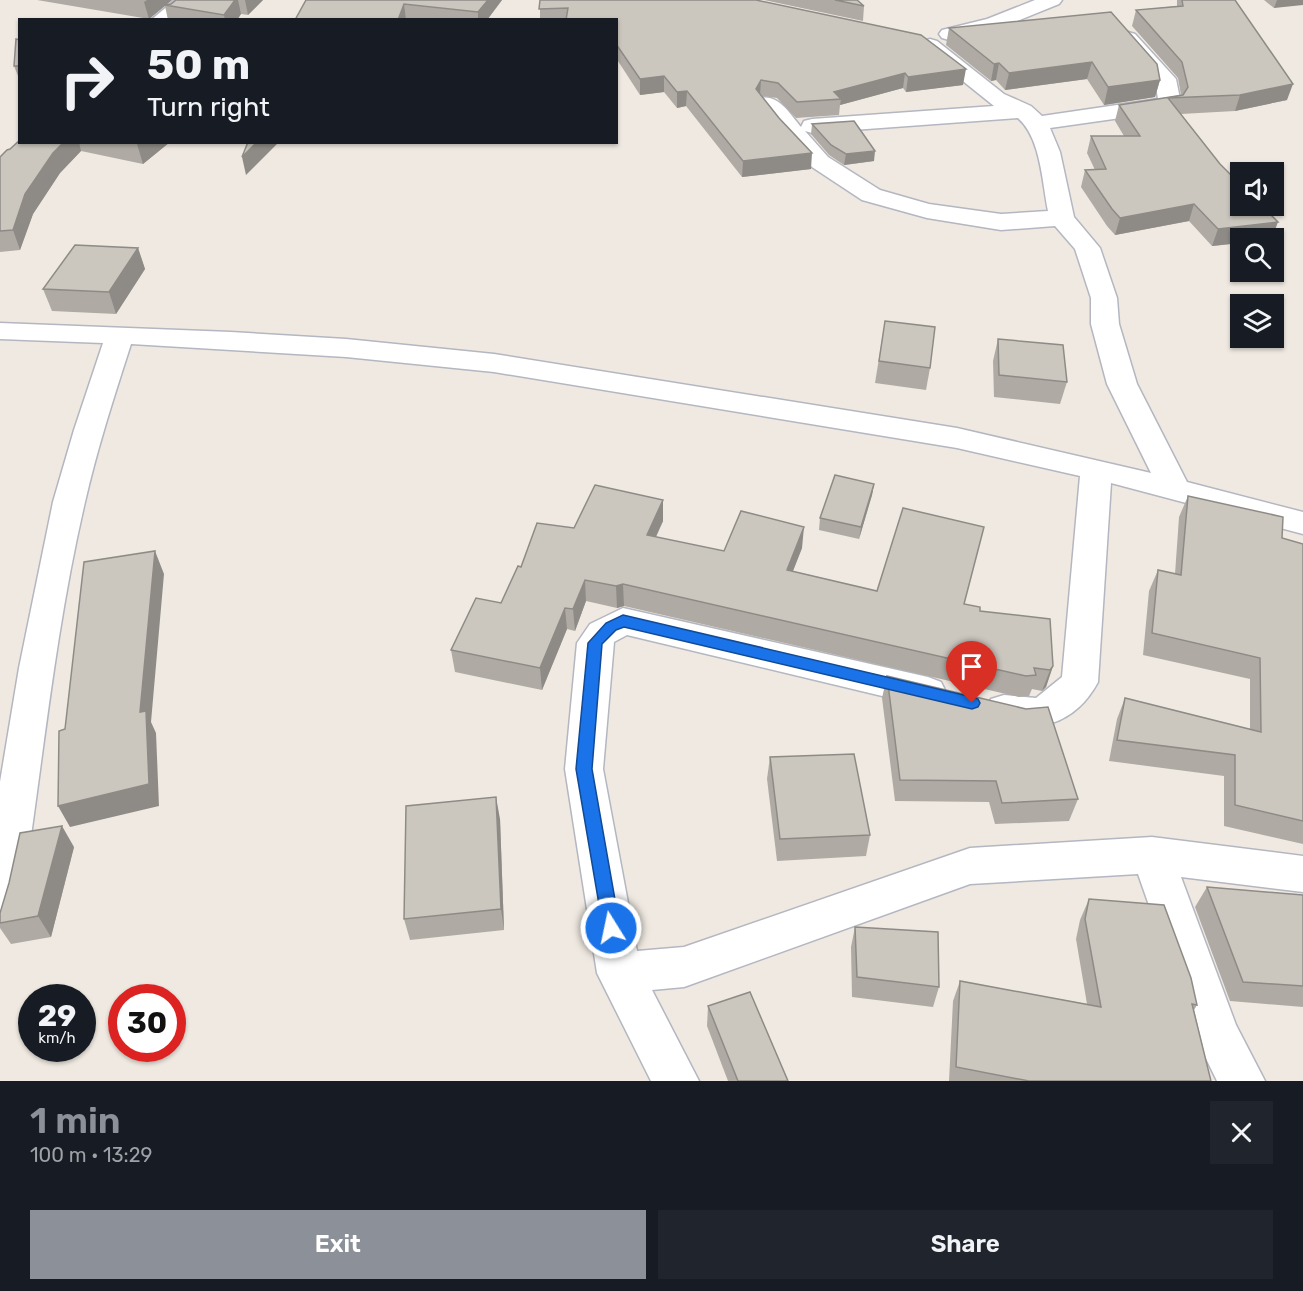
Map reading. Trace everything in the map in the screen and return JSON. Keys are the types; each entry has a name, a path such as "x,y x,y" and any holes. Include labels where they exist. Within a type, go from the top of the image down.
{"street":[{"path":"164,18 187,0"},
{"path":"1052,0 993,24 918,40 996,99 1030,117 1048,152 1062,218 1087,248 1104,298 1105,324 1122,384 1176,491"},
{"path":"787,127 1030,117 1170,104 1165,79 1119,27"},
{"path":"768,103 820,162 871,195 927,212 1001,222 1062,218"},
{"path":"0,331 120,335 346,348 494,363 957,438 1096,469 1303,523"},
{"path":"0,904 19,796 41,640 63,526 87,432 120,335"},
{"path":"676,1081 619,973 584,769 595,643 602,633 623,621 1019,714 1048,711 1080,682 1096,469"},
{"path":"619,973 684,967 970,867 1152,855 1303,874"},
{"path":"1152,855 1218,1036 1242,1081"}],"building":[{"path":"176,0 235,0 224,15 165,5"},
{"path":"306,0 488,0 478,12 404,4 399,18 296,18"},
{"path":"540,0 756,0 921,35 966,69 908,77 905,73 834,92 841,99 797,102 778,83 761,80 756,89 812,153 743,161 687,91 677,92 664,76 640,79 618,47 618,18 566,18 568,8 539,9"},
{"path":"835,0 857,0 864,6"},
{"path":"1182,0 1235,0 1293,84 1240,95 1168,98 1230,174 1230,216 1272,216 1278,222 1218,229 1194,204 1120,218 1085,170 1106,169 1091,136 1140,136 1119,105 1183,95 1188,87 1182,62 1136,10 1183,6"},
{"path":"1111,12 1157,64 1160,80 1108,87 1092,62 1009,73 999,63 994,64 949,28"},
{"path":"16,39 18,40 18,66 14,66"},
{"path":"854,121 875,151 846,154 831,145 812,124"},
{"path":"18,142 18,144 62,144 53,153 25,194 13,230 0,231 0,157"},
{"path":"247,144 255,144 242,157"},
{"path":"75,245 138,248 109,292 43,289"},
{"path":"885,321 935,327 930,368 879,361"},
{"path":"998,339 1063,345 1067,382 999,375"},
{"path":"835,475 874,484 861,527 820,518"},
{"path":"595,485 663,500 647,535 724,551 741,511 804,527 787,570 877,591 903,508 984,527 964,604 980,607 980,611 1050,619 1053,666 1050,670 1034,668 1036,675 1026,676 623,584 616,586 585,580 573,609 565,608 540,668 451,650 476,598 501,603 518,566 521,567 537,523 574,528"},
{"path":"1188,496 1283,517 1282,538 1303,544 1303,821 1235,805 1235,755 1117,740 1125,698 1261,732 1260,658 1152,633 1158,570 1181,575"},
{"path":"155,551 140,712 146,711 149,784 58,806 59,731 65,729 84,562"},
{"path":"887,676 1026,709 1048,707 1078,799 1002,803 996,781 900,780"},
{"path":"854,754 870,835 780,839 770,757"},
{"path":"496,797 501,909 404,919 406,806"},
{"path":"62,826 38,916 0,923 0,913 20,833"},
{"path":"1207,887 1303,895 1303,986 1243,982"},
{"path":"1089,899 1164,905 1191,978 1197,1005 1192,1004 1211,1081 1029,1081 956,1067 960,981 1101,1007 1085,919"},
{"path":"855,927 938,932 939,987 857,977"},
{"path":"750,992 788,1081 738,1081 708,1006"}],"route":[{"path":"611,928 584,769 595,643 611,626 623,621 972,703"}]}
